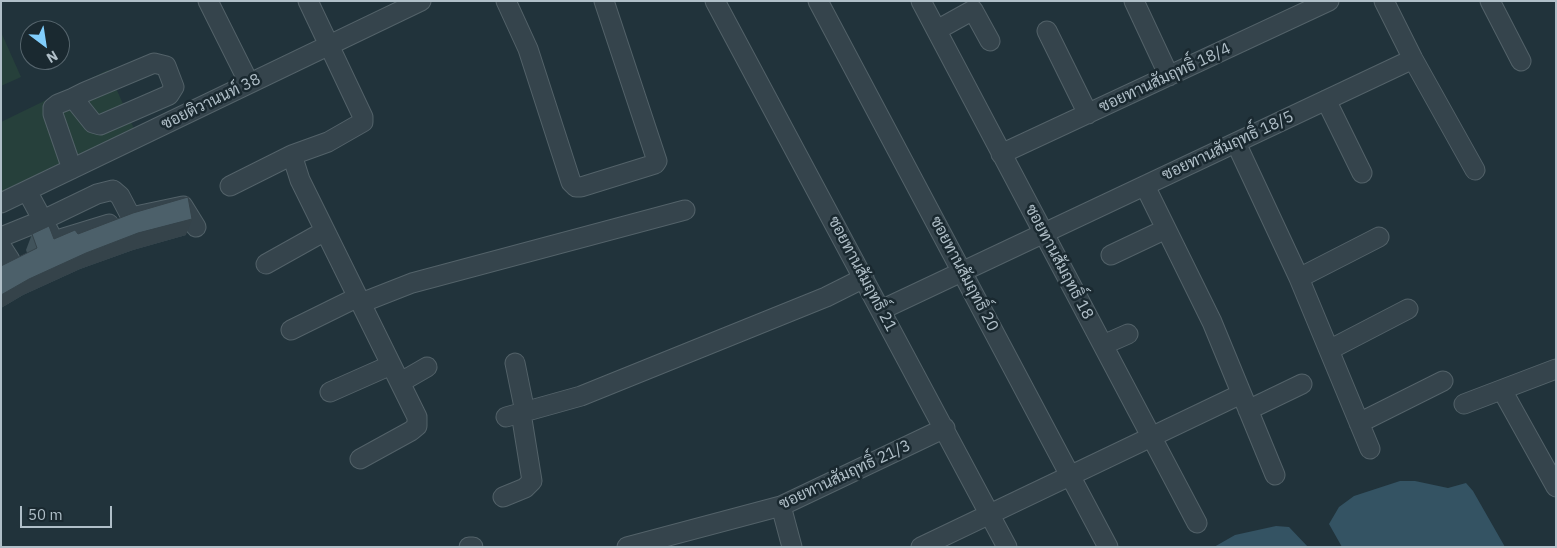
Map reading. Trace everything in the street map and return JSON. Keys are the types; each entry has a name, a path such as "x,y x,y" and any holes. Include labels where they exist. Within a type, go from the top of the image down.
{"street":[{"path":"208,1 249,84"},
{"path":"230,186 292,156 328,142 363,122 363,117 308,1"},
{"path":"506,1 528,49 571,182 576,187 581,187 655,164 657,160 604,1"},
{"name":"ซอยทานสัมฤทธิ์ 21","path":"715,1 992,514 1008,547"},
{"name":"ซอยทานสัมฤทธิ์ 20","path":"818,1 1072,476 1108,547"},
{"name":"ซอยทานสัมฤทธิ์ 18","path":"921,1 1197,523"},
{"path":"1134,1 1169,76"},
{"name":"ซอยทานสัมฤทธิ์ 18/4","path":"1001,154 1329,1"},
{"path":"1384,1 1413,60 1475,170"},
{"path":"1490,1 1521,61"},
{"name":"ซอยติวานนท์ 38","path":"1,203 330,45 413,3"},
{"path":"937,30 973,10 990,40"},
{"path":"1047,31 1088,114"},
{"name":"ซอยทานสัมฤทธิ์ 18/5","path":"881,310 1413,60"},
{"path":"72,169 53,114 54,108 58,104 154,63 166,66 174,87 168,95 100,125 93,123 73,98"},
{"path":"1326,100 1362,173"},
{"path":"1236,142 1299,278 1370,448"},
{"path":"292,156 300,180 418,417 418,426 360,459"},
{"path":"1145,186 1212,322 1275,475"},
{"path":"27,190 48,233 57,240 131,217 183,206 196,227"},
{"path":"1,237 98,194 113,190 120,196 131,217"},
{"path":"291,330 360,300 412,283 685,210"},
{"path":"1111,255 1166,229"},
{"path":"266,264 325,231"},
{"path":"1299,278 1379,237"},
{"path":"1,246 10,260 1,266"},
{"path":"517,414 580,396 826,297 864,278"},
{"path":"1329,350 1408,309"},
{"path":"1103,346 1128,334"},
{"path":"503,497 524,488 532,481 517,414 515,363"},
{"path":"330,392 391,365"},
{"path":"401,382 426,367"},
{"path":"1464,404 1555,372"},
{"path":"1359,423 1443,381"},
{"path":"921,547 1152,437 1245,402 1302,384"},
{"path":"1502,390 1556,487"},
{"name":"ซอยทานสัมฤทธิ์ 21/3","path":"631,546 781,506 945,428"},
{"path":"781,506 792,547"}],"green space":[{"path":"1,32 21,77 1,86"},
{"path":"108,70 135,131 1,194 1,122"}],"water":[{"path":"1400,481 1415,481 1448,488 1466,483 1473,491 1505,547 1342,547 1329,524 1339,507 1354,496"},
{"path":"1276,526 1289,527 1308,547 1214,547 1235,535"}],"building":[{"path":"188,197 192,219 138,233 86,253 29,279 1,295 1,266 37,248 32,234 49,226 54,239 75,230 78,234 133,213"}]}
